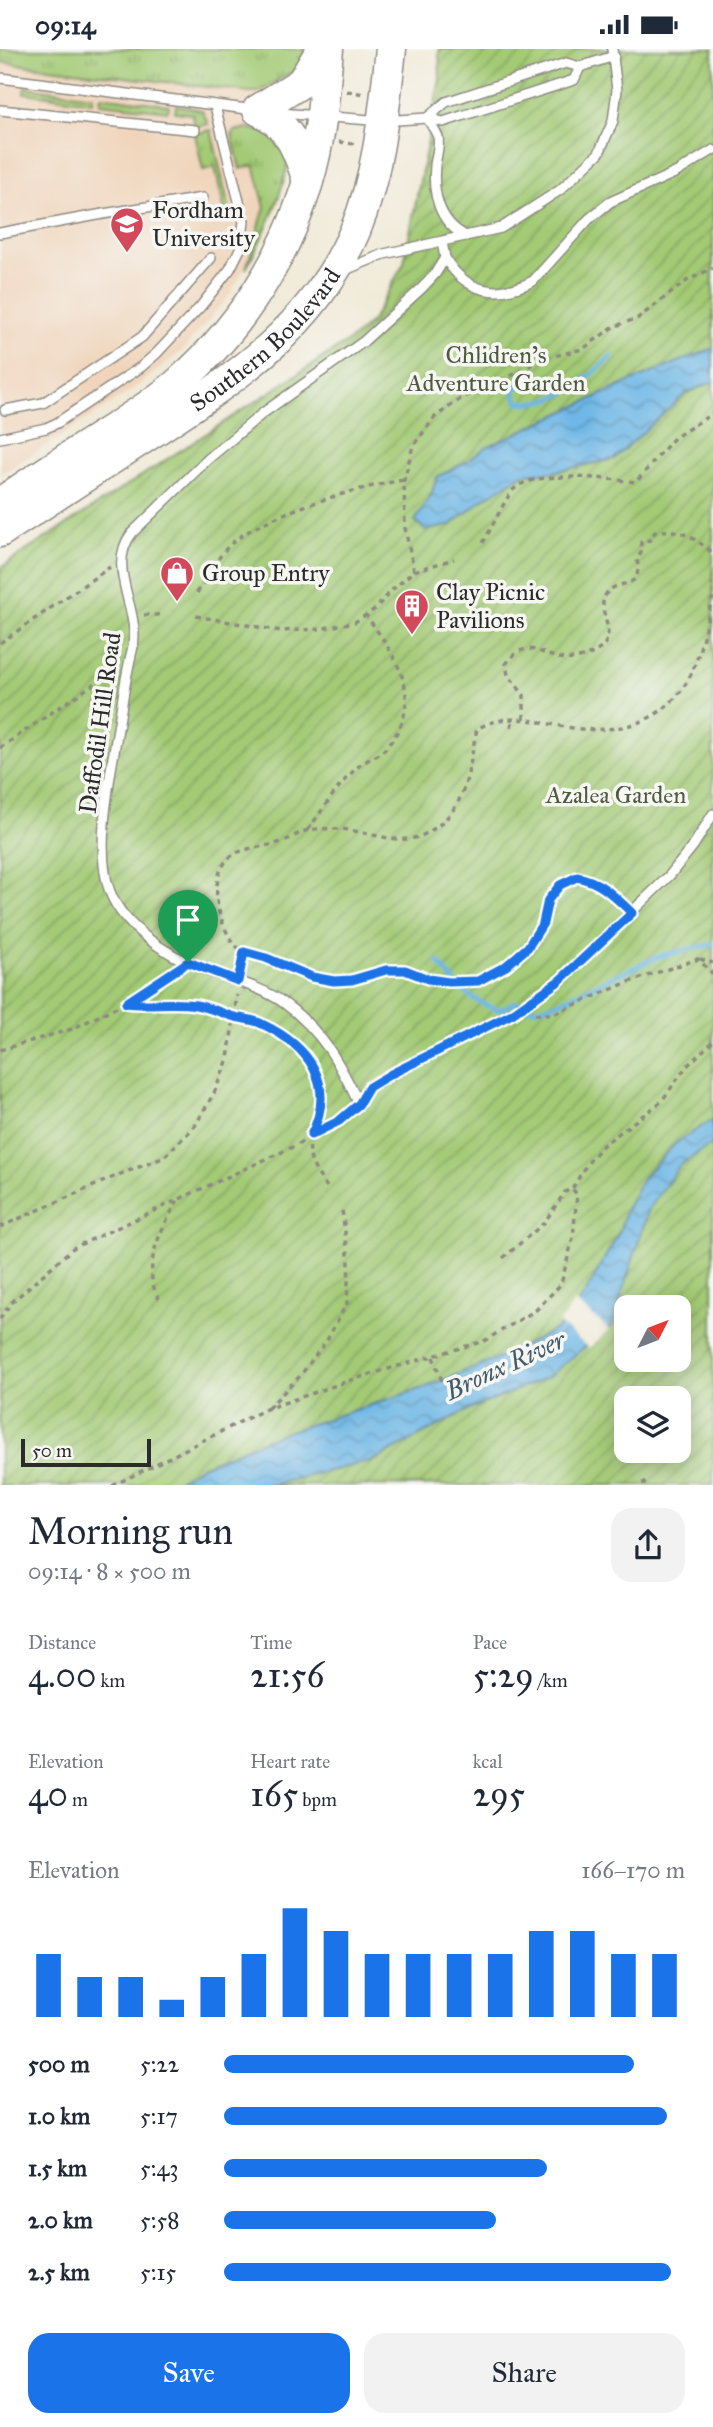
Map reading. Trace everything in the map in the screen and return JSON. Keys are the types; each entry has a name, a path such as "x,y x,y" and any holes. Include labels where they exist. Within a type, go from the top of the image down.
{"main road":[{"path":"308,182 291,136 277,121 258,110 302,82 325,49"},
{"name":"Southern Boulevard","path":"0,502 156,400 209,354 240,318 269,272 292,226 308,182 318,138 329,130 325,49"},
{"name":"Southern Boulevard","path":"0,532 229,382 278,341 299,318 332,275 355,231 363,209 375,167 391,49"}],"lane":[{"path":"332,275 383,254 501,228 560,190 599,153 613,121 617,90 613,52 580,67 566,63 446,102 427,118"},
{"path":"0,78 258,110 329,130 383,121 427,118 443,122 574,80 580,67"},
{"path":"0,438 57,423 141,367 173,338 229,269 241,247 244,221 215,106"},
{"path":"0,110 194,130"},
{"path":"427,118 438,138 433,181 437,201 446,222 455,231 467,236"},
{"path":"442,242 445,258 459,276 479,289 511,291 523,287 534,281 589,219 610,202 677,172 713,150"},
{"path":"0,233 203,198"},
{"path":"5,409 43,403 142,337 211,258"},
{"path":"120,562 122,548 132,533 208,459 263,412 363,342 422,288 445,258"},
{"name":"Daffodil Hill Road","path":"120,562 132,615 134,643 106,808 103,866 110,893 125,918 158,946 188,962 282,1001 313,1027 340,1065 359,1104"},
{"path":"359,1104 369,1087 513,1014 559,981 670,875 694,846 713,814"}],"path":[{"path":"342,91 365,94"},
{"path":"329,130 358,145"},
{"path":"414,571 405,528 404,480 413,446 435,417 462,398 546,358 583,349 613,327 638,318 688,280 713,268"},
{"path":"483,543 512,492 521,483 587,477 636,482 674,438 713,413"},
{"path":"197,593 228,547 255,527 332,497 367,486 404,480"},
{"path":"524,719 524,695 508,675 506,664 520,649 531,649 555,659 578,658 596,651 605,643 609,631 608,621 603,613 605,596 611,589 629,585 636,578 641,542 650,540 655,532 673,530 695,538 713,553"},
{"path":"196,616 281,631 319,629 355,622 375,609 414,571 454,559"},
{"path":"0,643 120,562"},
{"path":"632,913 607,888 592,880 577,877 560,885 548,900 543,923 528,947 506,966 478,981 449,982 428,979 405,970 386,970 352,980 334,981 312,977 244,952 229,938 219,911 216,887 222,865 232,854 285,841 308,830 340,829 404,839 423,836 437,826 461,797 467,781 477,729 490,722 524,719 599,731 619,729 656,713 673,699 688,680 713,597"},
{"path":"132,615 163,615"},
{"path":"308,830 343,782 360,765 383,751 404,722 404,679 394,656 366,615"},
{"path":"0,748 112,672 128,669"},
{"path":"511,727 513,719"},
{"path":"0,1227 122,1173 163,1158 195,1126 214,1093 228,1059 244,952"},
{"path":"698,959 713,974"},
{"path":"513,1014 553,1014 625,983 698,959 713,963"},
{"path":"0,1050 72,1029 126,1003 188,962"},
{"path":"126,1003 194,1004 260,1023 297,1044 321,1086 320,1117 311,1135 308,1154 315,1171 327,1187"},
{"path":"503,1258 544,1223 603,1145 661,1102 686,1067 713,1041"},
{"path":"0,1319 11,1303 73,1248 299,1144 339,1121 359,1104"},
{"path":"114,1485 266,1409 351,1380 484,1341 536,1310 561,1284 573,1238 577,1194 572,1189"},
{"path":"159,1299 151,1280 153,1255 163,1226 178,1200"},
{"path":"266,1409 300,1376 327,1341 347,1303 349,1262 342,1210"},
{"path":"433,1357 442,1381"}],"shaded area":[{"name":"Fordham University","path":"0,49 305,49 285,179 275,210 261,239 228,297 182,351 129,392 0,475"}],"green space":[{"path":"0,49 305,49 302,65 259,92 249,92 0,62"},
{"path":"439,49 713,49 713,1485 0,1485 0,568 353,338 372,321 404,263 440,79"},
{"path":"25,87 93,96 92,102 24,93"},
{"path":"101,96 169,105 168,111 100,103"},
{"path":"176,105 202,110 208,124 194,127 192,114 175,112"},
{"path":"246,128 269,132 289,158 277,201 246,269 265,207 254,165 240,169 232,135 235,131"},
{"path":"211,130 231,216 226,217 215,167 203,170 195,134"}],"water":[{"path":"713,348 713,382 686,393 614,459 553,472 524,474 485,498 451,525 426,531 415,521 431,495 437,477 466,462 486,447 627,383"},
{"name":"Bronx River","path":"713,1119 713,1146 707,1147 680,1165 649,1209 622,1295 614,1295 612,1325 548,1377 466,1411 375,1460 271,1485 171,1485 201,1466 277,1435 426,1387 504,1356 558,1328 586,1293 620,1230 625,1212 643,1177 676,1143"}],"pier":[{"path":"575,1302 610,1330 589,1348 558,1323"}],"waterway":[{"path":"538,377 524,379 514,391 518,402 531,403 557,396 581,383 611,357"},
{"path":"438,962 458,986 479,1002 499,1010 515,1002 532,1009 552,1005 660,956 713,944"}],"place":[{"name":"Fordham University","path":"127,254"},
{"name":"Group Entry","path":"177,603"},
{"name":"Clay Picnic Pavilions","path":"412,636"}],"route":[{"path":"577,877 592,880 607,888 632,913 559,981 512,1014 369,1087 359,1104 339,1121 311,1135 320,1117 321,1086 297,1044 260,1023 194,1004 126,1003 188,962 238,981 244,952 312,977 334,981 352,980 386,970 405,970 428,979 449,982 478,981 506,966 528,947 543,923 548,900 560,885 577,877"}],"park label":[{"name":"Chlidren's Adventure Garden","path":"496,369"},
{"name":"Azalea Garden","path":"616,795"}]}
